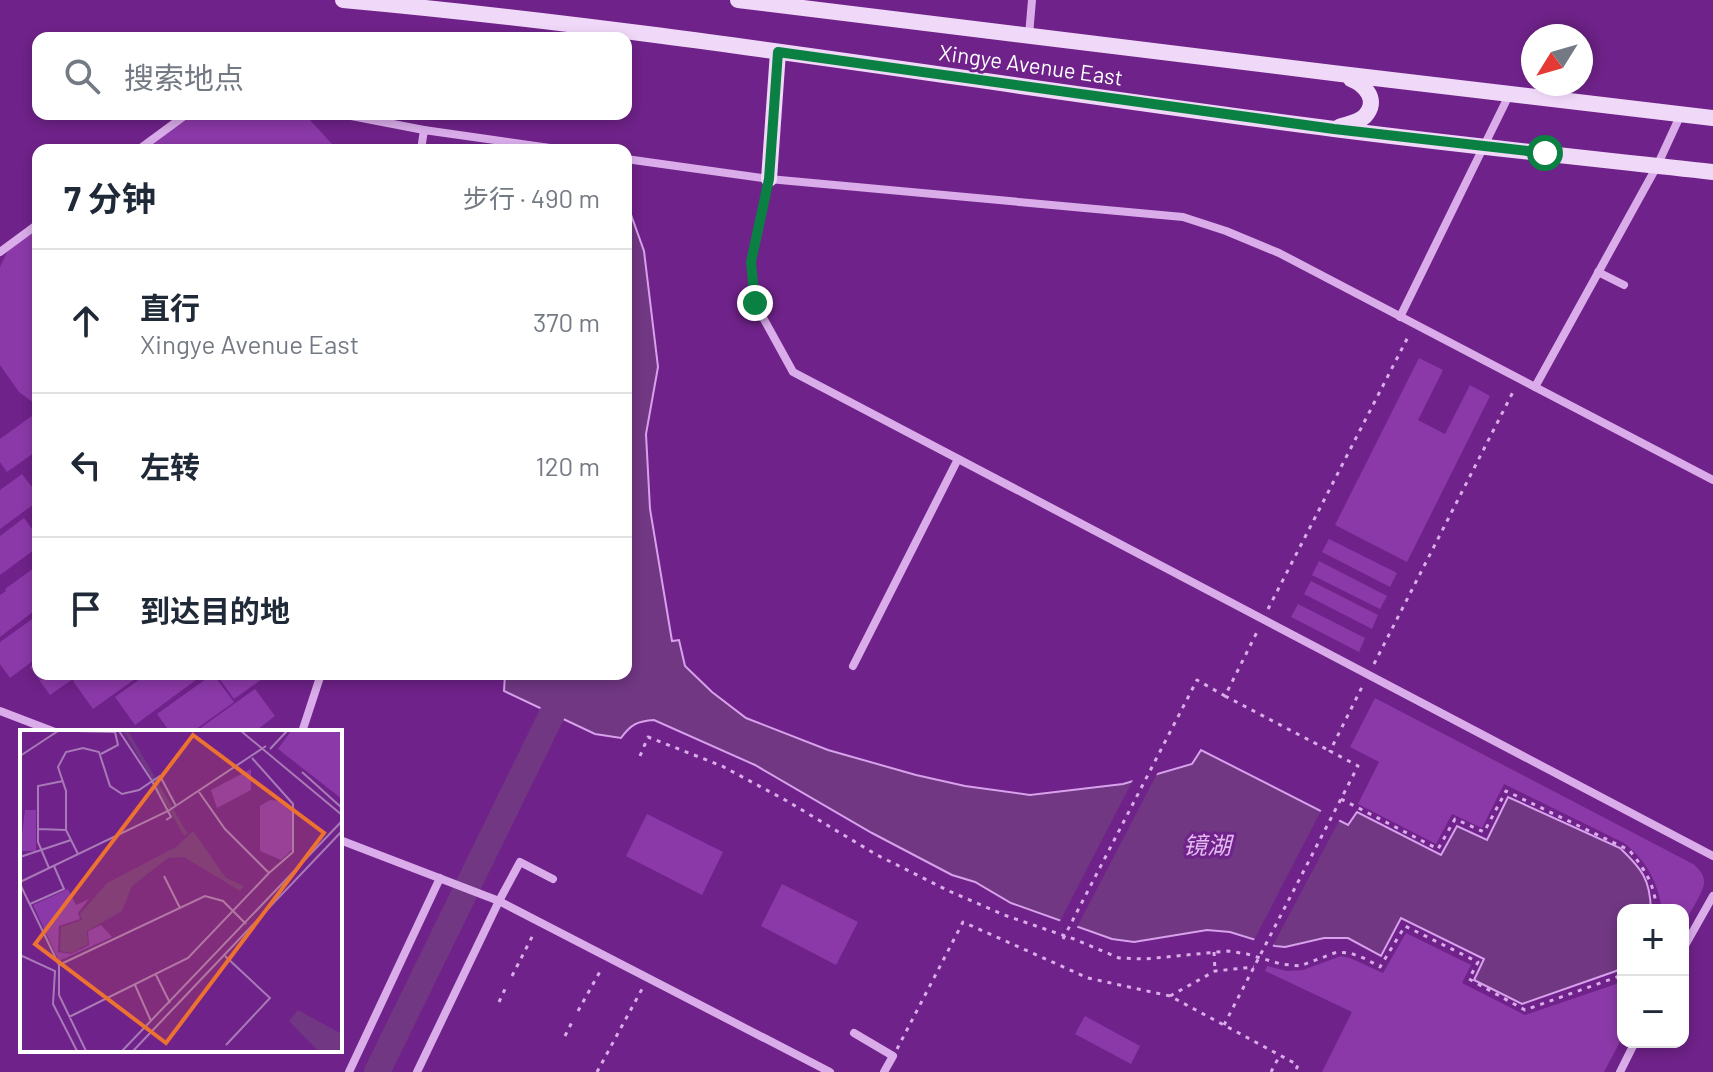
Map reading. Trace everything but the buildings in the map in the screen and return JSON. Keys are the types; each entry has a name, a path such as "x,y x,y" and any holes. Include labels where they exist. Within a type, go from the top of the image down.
{"main road":[{"name":"Xingye Avenue East","path":"343,0 627,32"},
{"name":"Xingye Avenue East","path":"738,0 1713,118"},
{"name":"Xingye Avenue East","path":"632,33 1334,129 1713,172"},
{"path":"769,179 778,52"},
{"path":"1334,129 1361,120 1371,103 1363,85 1341,74"}],"street":[{"path":"1029,36 1032,0"},
{"path":"1400,317 1509,94"},
{"path":"1535,387 1657,166 1681,114"},
{"path":"146,144 179,120"},
{"path":"372,120 522,144"},
{"path":"422,144 424,130"},
{"path":"632,160 769,179 1183,217 1279,253 1713,480"},
{"path":"769,179 751,262 755,303 793,372 1713,856"},
{"path":"0,252 32,228"},
{"path":"1598,272 1624,285"},
{"path":"853,666 958,459"},
{"path":"303,730 319,680"},
{"path":"0,711 50,730"},
{"path":"342,841 499,901 830,1072"},
{"path":"417,1072 520,862 553,879"},
{"path":"349,1072 440,878"},
{"path":"1689,938 1713,896"},
{"path":"854,1033 893,1056 884,1072"},
{"path":"1620,1072 1632,1048"}],"path":[{"path":"1225,696 1414,324"},
{"path":"1330,751 1519,379"},
{"path":"1063,939 1197,680 1330,751 1358,766 1224,1025"},
{"path":"640,756 648,737 722,766 877,855 949,891 1119,958 1145,959 1228,951 1300,966 1337,952 1350,953 1380,967 1405,926 1478,962 1469,979 1525,1010 1618,976"},
{"path":"1341,799 1438,849 1455,819 1484,832 1506,791 1629,850 1650,880 1655,904"},
{"path":"893,1056 963,922 1088,978 1170,996 1298,1065 1295,1072"},
{"path":"512,976 534,933"},
{"path":"1214,952 1215,971"},
{"path":"1170,996 1215,971 1254,967"},
{"path":"578,1011 602,968"},
{"path":"499,1002 506,987"},
{"path":"597,1072 642,989"},
{"path":"565,1036 573,1020"},
{"path":"1271,1072 1280,1055"}],"shaded area":[{"path":"172,120 310,120 332,144 141,144"},
{"path":"32,228 32,402 19,392 0,365 0,267 7,252"},
{"path":"1419,358 1443,370 1418,420 1445,434 1470,385 1490,396 1407,562 1335,525"},
{"path":"32,416 32,454 7,472 0,462 0,439"},
{"path":"22,474 32,487 32,505 0,529 0,490"},
{"path":"24,518 32,529 32,551 0,575 0,536"},
{"path":"1329,539 1397,573 1390,587 1322,552"},
{"path":"1319,561 1387,596 1380,609 1312,575"},
{"path":"32,569 32,613 0,637 0,595"},
{"path":"1311,581 1378,615 1372,629 1304,594"},
{"path":"1298,604 1365,638 1359,652 1291,617"},
{"path":"32,619 32,662 10,678 0,664 0,642"},
{"path":"39,680 71,680 50,695"},
{"path":"74,680 134,680 93,709"},
{"path":"139,680 196,680 135,725 115,697"},
{"path":"205,680 218,680 234,702 195,730 169,730 157,714"},
{"path":"220,680 261,680 234,699"},
{"path":"255,689 275,716 257,730 199,729"},
{"path":"1375,698 1693,864 1702,874 1704,885 1689,914 1689,904 1660,904 1650,872 1624,843 1504,784 1482,828 1452,814 1436,844 1358,804 1379,762 1350,747"},
{"path":"647,814 723,852 702,895 626,856"},
{"path":"782,884 858,922 836,965 761,926"},
{"path":"1406,933 1471,965 1462,983 1525,1015 1617,983 1617,1047 1604,1072 1322,1072 1352,1012 1265,971 1267,966 1287,971 1303,970 1341,956 1383,973"},
{"path":"1085,1016 1140,1046 1131,1064 1075,1034"}],"water":[{"name":"镜湖","path":"632,218 644,251 658,367 646,434 650,509 672,641 679,640 685,666 746,718 828,750 916,775 1030,795 1123,784 1192,764 1201,750 1348,825 1357,812 1441,855 1457,826 1487,840 1508,797 1620,848 1647,882 1650,904 1617,904 1617,970 1522,1004 1474,980 1484,959 1401,918 1381,956 1348,938 1324,938 1285,947 1230,932 1207,930 1134,942 1112,939 1011,903 975,882 952,875 755,765 654,720 635,724 621,738 595,734 504,691 505,680 632,680"}],"pier":[{"path":"1159,770 1075,931 1058,925 1135,776"},
{"path":"1323,807 1341,817 1271,949 1252,944"}],"waterway":[{"path":"377,1072 552,714"}],"route":[{"path":"755,303 751,262 769,179 778,52 1334,129 1545,153"}]}
